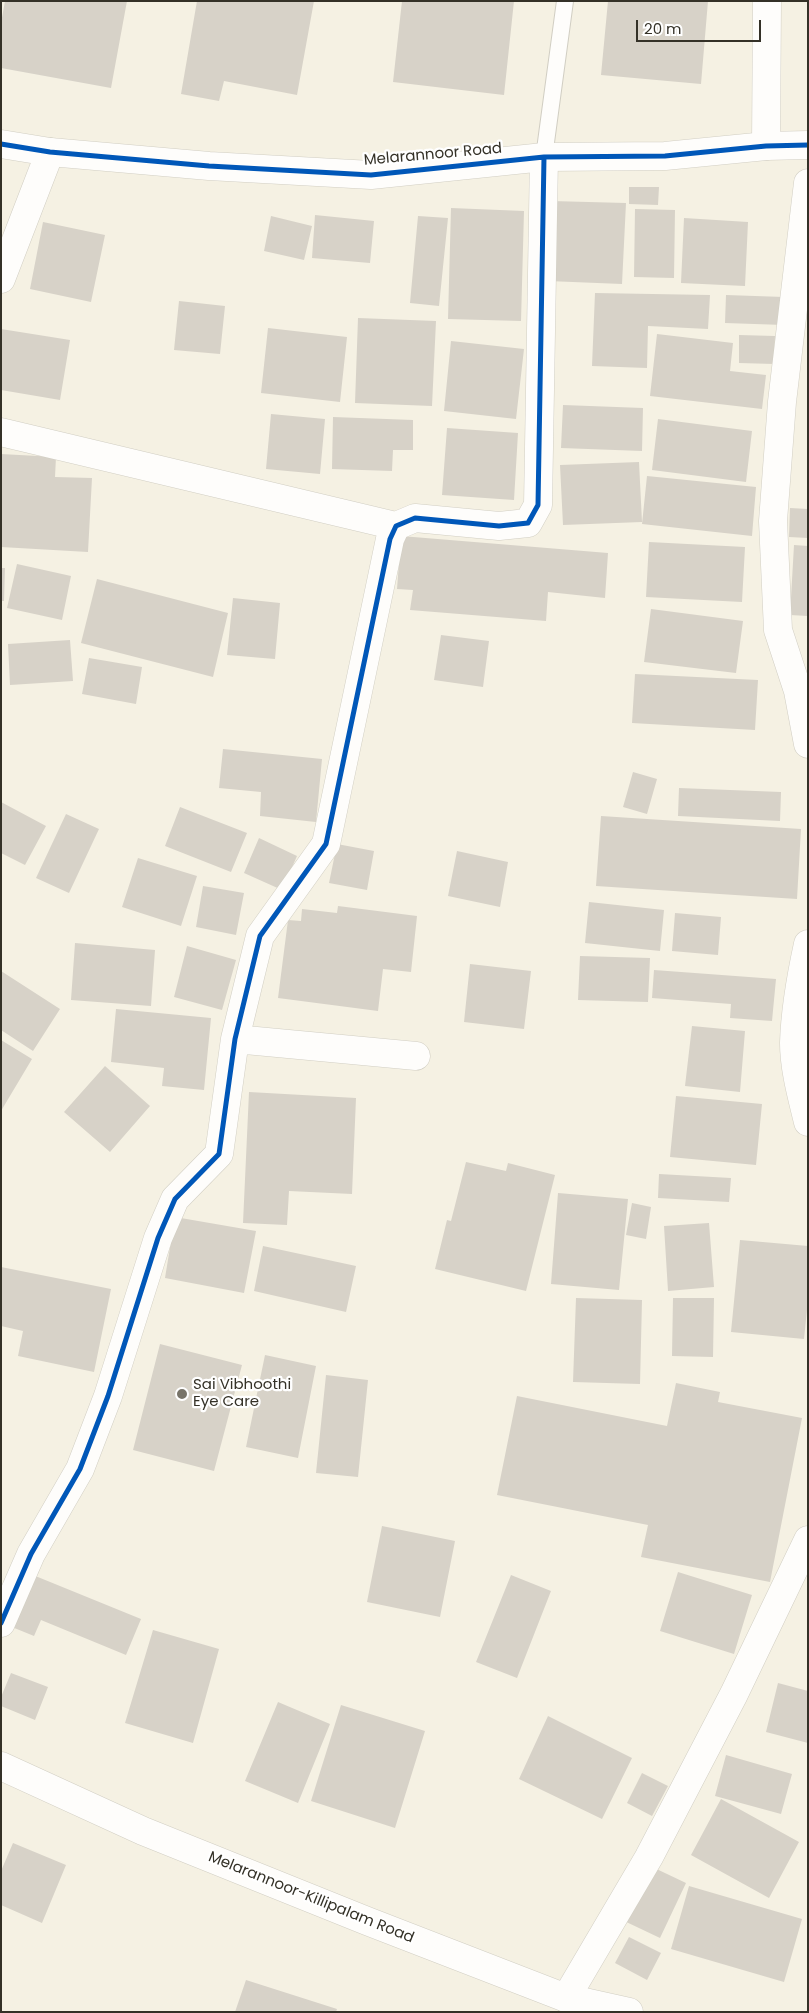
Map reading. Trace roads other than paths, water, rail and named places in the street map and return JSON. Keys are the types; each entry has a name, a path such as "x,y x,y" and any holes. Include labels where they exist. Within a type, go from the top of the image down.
{"street":[{"path":"766,146 767,1"},
{"name":"Melarannoor Road","path":"1,144 50,152 209,166 371,175 544,157 664,156 766,146 808,145"},
{"path":"1,279 50,152"},
{"path":"1,432 396,526 415,518 499,526 528,523 538,505 544,157"},
{"path":"807,735 798,691 778,630 773,520 782,402 808,183"},
{"path":"1,1624 31,1554 80,1469 108,1396 158,1238 175,1199 219,1154 235,1040 260,936 326,844 385,561 390,539 396,526"},
{"path":"808,944 799,988 794,1044 800,1091 808,1122"},
{"path":"235,1040 416,1056"},
{"path":"566,1998 650,1857 734,1694 808,1540"},
{"name":"Melarannoor-Killipalam Road","path":"1,1766 143,1831 566,1998 629,2012"}],"lane":[{"path":"544,157 565,1"}],"place":[{"name":"Sai Vibhoothi Eye Care","path":"182,1394"}]}
